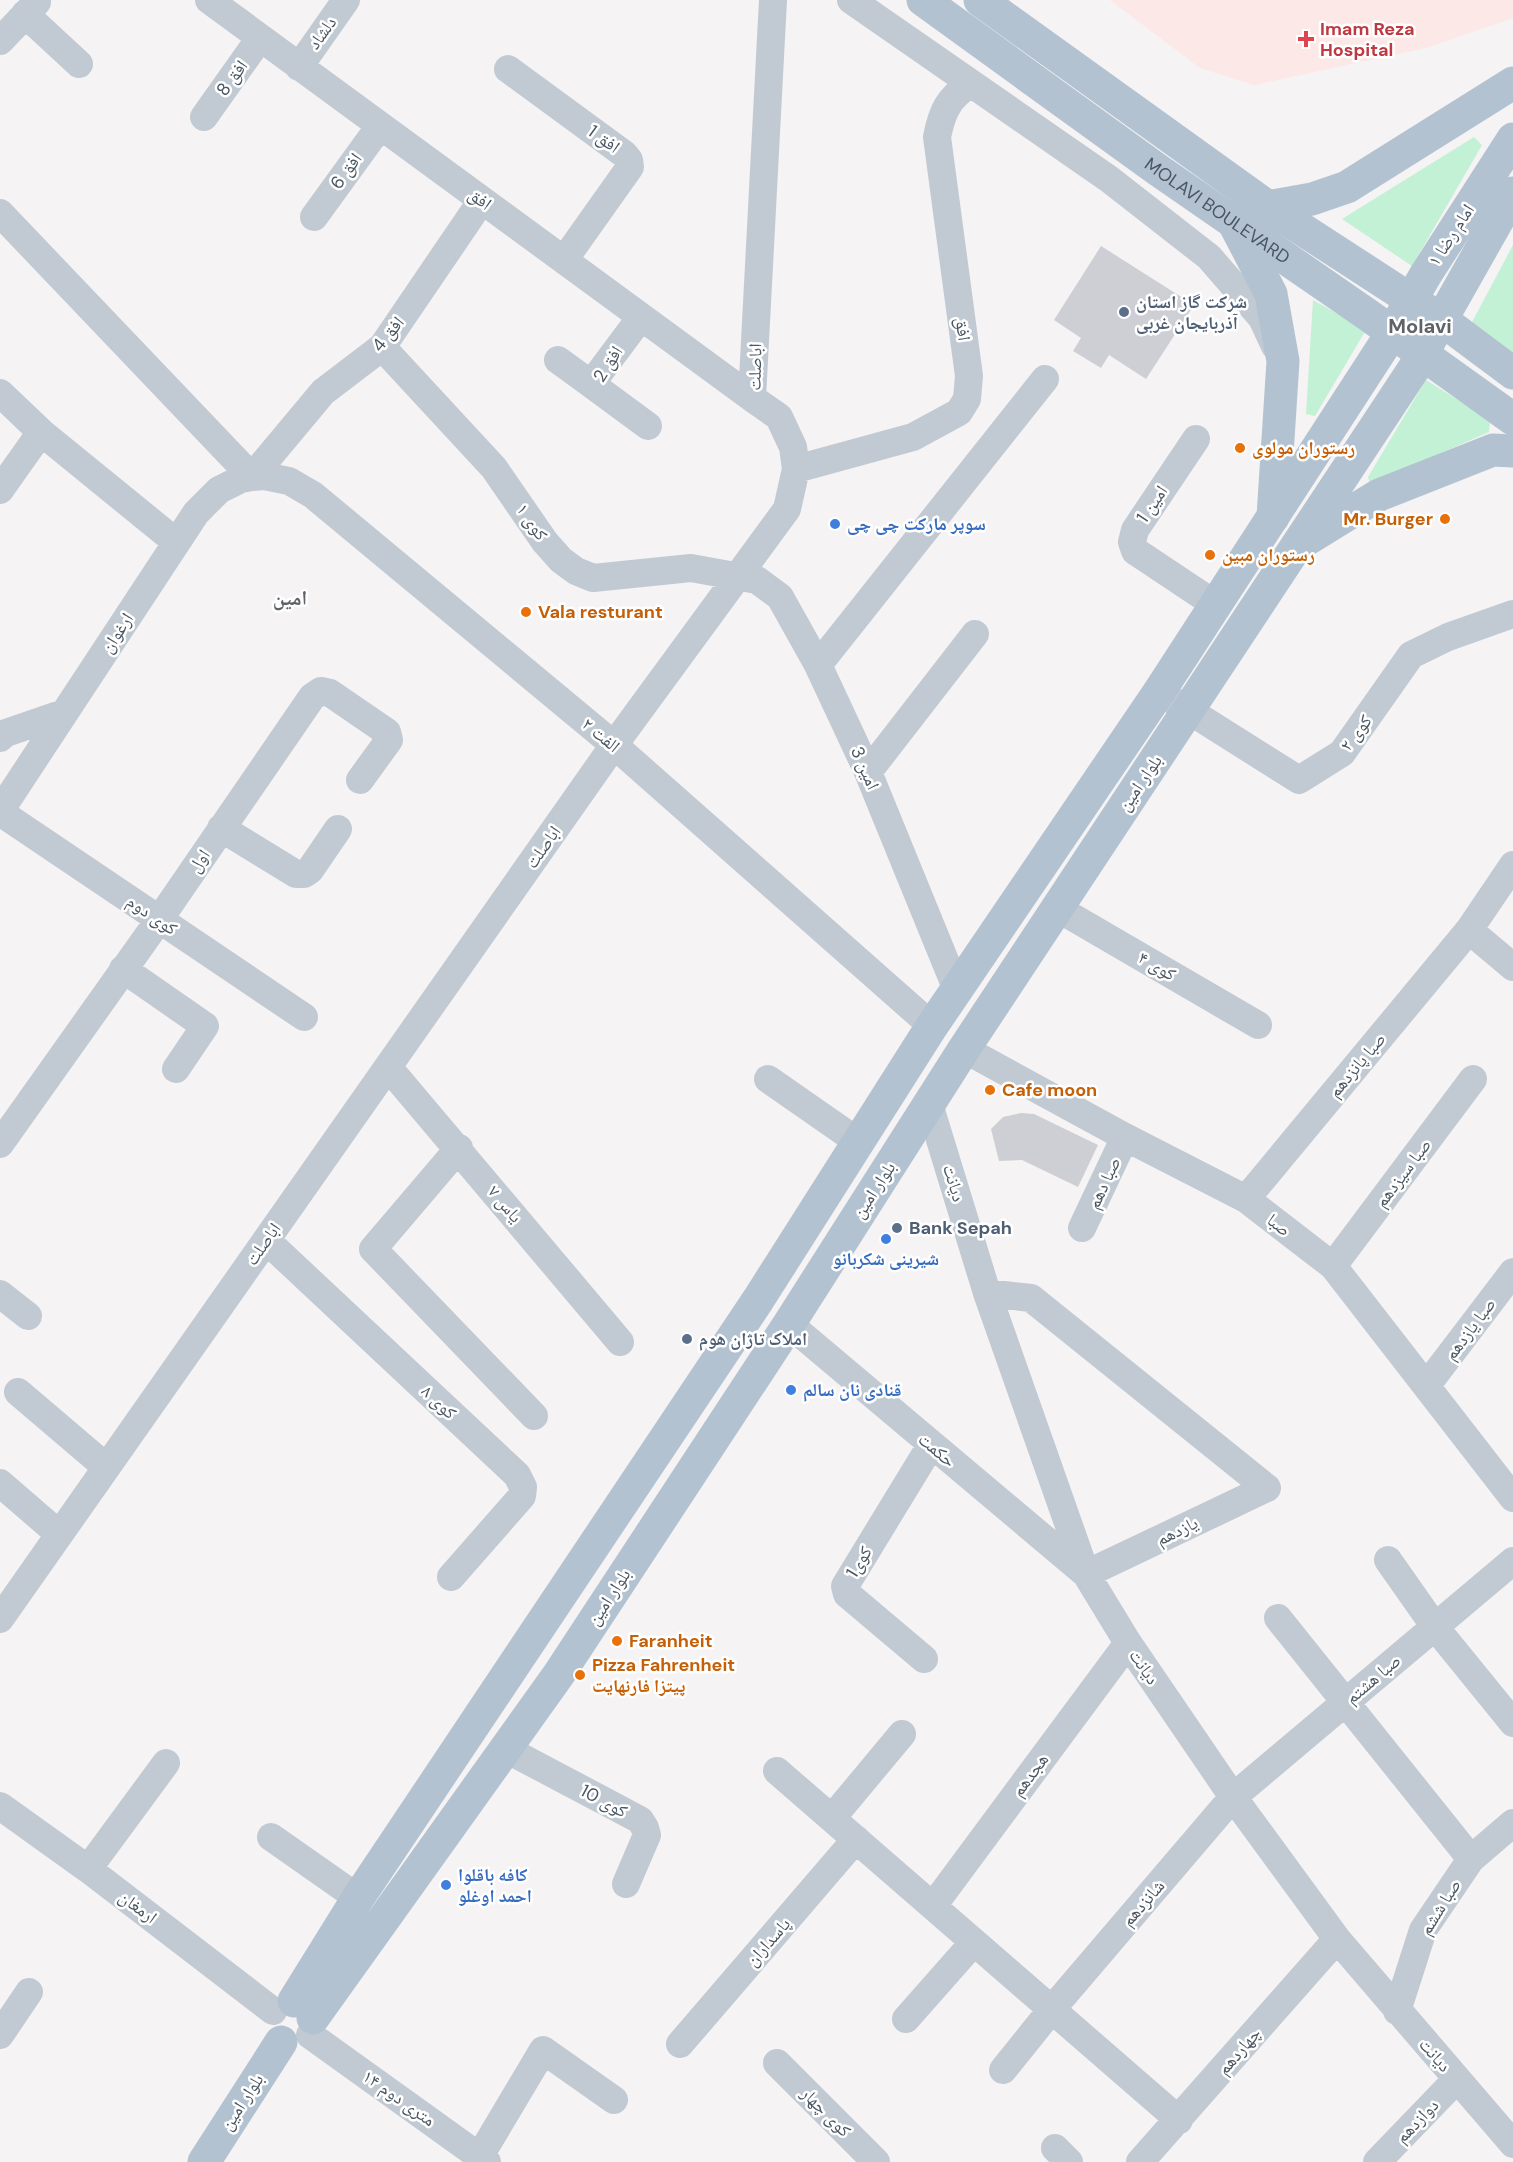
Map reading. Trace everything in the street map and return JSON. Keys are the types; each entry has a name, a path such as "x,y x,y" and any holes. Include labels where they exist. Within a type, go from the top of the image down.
{"main road":[{"name":"MOLAVI BOULEVARD","path":"922,0 1158,170 1513,420"},
{"name":"MOLAVI BOULEVARD","path":"980,0 1268,207 1442,320 1513,373"},
{"path":"1268,207 1312,199 1347,187 1513,83"},
{"name":"امام رضا ۱","path":"1392,333 1411,299 1513,139"},
{"name":"امام رضا ۱","path":"1422,354 1513,193"},
{"path":"1232,221 1271,294 1282,362 1273,519"},
{"name":"بلوار امین","path":"204,2162 294,2021 358,1898 758,1300 932,1026 1159,693 1392,333"},
{"name":"بلوار امین","path":"294,2021 506,1749 565,1664 789,1324 964,1049 1422,354"},
{"path":"1297,546 1379,495 1493,450 1513,451"},
{"path":"758,1300 789,1324"}],"street":[{"name":"افق","path":"209,0 752,398"},
{"name":"دلشاد","path":"299,67 346,0"},
{"name":"اباصلت","path":"0,1619 614,746 787,509 796,469 793,447 779,417 752,398 772,0"},
{"path":"851,0 1109,179 1209,257 1262,318 1282,362"},
{"path":"0,41 32,7 79,64"},
{"name":"افق 8","path":"204,117 260,39"},
{"name":"افق 1","path":"508,69 629,160 630,167 564,260"},
{"name":"افق","path":"796,469 913,437 960,412 967,399 969,376 937,137 941,118 949,102 957,92 970,84"},
{"name":"افق 6","path":"314,217 380,126"},
{"path":"1109,179 1158,170"},
{"name":"افق 4","path":"252,477 323,392 382,347 482,201"},
{"path":"0,213 252,477"},
{"name":"افق 2","path":"641,316 591,384 648,426"},
{"name":"کوی ۱","path":"382,347 494,468 545,542 561,561 576,572 593,578 691,568 738,576"},
{"path":"558,360 591,384"},
{"path":"818,665 1045,379"},
{"path":"0,393 41,432 176,542"},
{"path":"0,490 41,432"},
{"name":"امین 1","path":"1196,439 1135,530 1132,542 1135,551 1216,605"},
{"name":"الفت ۲","path":"252,477 264,476 289,481 313,495 614,746 932,1026"},
{"name":"ارغوان","path":"0,811 196,513 219,490 241,479 252,477"},
{"name":"امین 3","path":"738,576 757,579 780,597 818,665 868,772 957,990"},
{"name":"کوی ۲","path":"1188,711 1299,780 1342,753 1412,655 1448,637 1513,614"},
{"path":"868,772 975,634"},
{"name":"اول","path":"0,1144 159,920 312,697 321,690 330,693 387,732 389,740 360,780"},
{"path":"1159,693 1188,711"},
{"path":"0,738 6,733 64,712"},
{"name":"کوی دوم","path":"0,811 304,1017"},
{"path":"221,828 296,874 304,874 310,870 338,829"},
{"name":"صبا پانزدهم","path":"1246,1199 1468,930 1513,866"},
{"name":"کوی ۴","path":"1057,908 1258,1025"},
{"path":"1468,930 1513,968"},
{"path":"123,969 205,1026 176,1069"},
{"name":"صبا","path":"964,1049 1125,1137 1246,1199 1333,1266 1513,1498"},
{"name":"یاس ۷","path":"388,1067 620,1342"},
{"path":"768,1079 857,1141"},
{"name":"صبا سیزدهم","path":"1333,1266 1473,1079"},
{"name":"دیانت","path":"929,1104 987,1293 1086,1574 1128,1643 1233,1797 1337,1939 1513,2144"},
{"name":"صبا دهم","path":"1082,1228 1125,1137"},
{"path":"459,1149 373,1249 534,1416"},
{"name":"کوی ۸","path":"266,1240 517,1475 523,1487 522,1496 451,1577"},
{"name":"صبا یازدهم","path":"1427,1385 1513,1272"},
{"name":"یازدهم","path":"987,1293 1032,1298 1267,1488 1086,1574"},
{"path":"0,1294 28,1316"},
{"name":"حکمت","path":"789,1324 1086,1574"},
{"path":"18,1392 106,1467"},
{"name":"کوی1","path":"924,1659 847,1594 845,1586 931,1445"},
{"path":"0,1483 59,1534"},
{"path":"1388,1560 1435,1627 1513,1723"},
{"name":"صبا هشتم","path":"1233,1797 1513,1561"},
{"path":"1278,1618 1470,1859"},
{"name":"هجدهم","path":"933,1906 1128,1643"},
{"path":"832,1818 902,1734"},
{"name":"کوی 10","path":"506,1749 640,1820 647,1835 626,1884"},
{"path":"88,1869 166,1762"},
{"path":"777,1771 1179,2120"},
{"name":"شانزدهم","path":"1003,2070 1052,2009 1233,1797"},
{"name":"ارمغان","path":"0,1806 294,2021"},
{"name":"صبا ششم","path":"1397,2011 1422,1930 1470,1859 1513,1822"},
{"path":"271,1837 358,1898"},
{"name":"پاسداران","path":"680,2044 856,1839"},
{"name":"چهاردهم","path":"1140,2162 1337,1939"},
{"path":"906,2019 974,1942"},
{"path":"0,2035 28,1992"},
{"name":"۱۴ متری دوم","path":"294,2021 484,2159"},
{"path":"484,2159 543,2050 614,2100"},
{"name":"کوی چهار","path":"777,2063 876,2162"},
{"name":"دوازدهم","path":"1377,2162 1457,2079"}],"shaded area":[{"name":"Imam Reza Hospital","path":"1110,0 1513,0 1513,18 1426,48 1254,85 1200,68"}],"green space":[{"path":"1474,137 1482,145 1412,266 1342,219"},
{"path":"1513,245 1513,353 1471,324"},
{"path":"1313,300 1366,330 1315,416 1306,414"},
{"path":"1426,380 1490,420 1489,432 1370,484 1368,477"}],"building":[{"name":"شرکت گاز استان آذربایجان غربی","path":"1101,246 1194,305 1146,379 1109,355 1101,368 1073,351 1081,338 1054,320"},
{"path":"1021,1113 1034,1114 1098,1145 1078,1187 1022,1160 999,1161 991,1129 1003,1117"}],"place":[{"name":"Imam Reza Hospital","path":"1306,39"},
{"name":"شرکت گاز استان آذربایجان غربی","path":"1124,312"},
{"name":"رستوران مولوی","path":"1240,448"},
{"name":"Mr. Burger","path":"1445,519"},
{"name":"سوپر مارکت چی چی","path":"835,524"},
{"name":"رستوران مبین","path":"1210,555"},
{"name":"Vala resturant","path":"526,612"},
{"name":"Cafe moon","path":"990,1090"},
{"name":"Bank Sepah","path":"897,1228"},
{"name":"شیرینی شکربانو","path":"886,1239"},
{"name":"املاک تاژان هوم","path":"687,1339"},
{"name":"قنادی نان سالم","path":"791,1390"},
{"name":"Faranheit","path":"617,1641"},
{"name":"Pizza Fahrenheit پیتزا فارنهایت","path":"580,1675"},
{"name":"کافه باقلوا احمد اوغلو","path":"446,1885"}],"district":[{"name":"Molavi","path":"1420,326"},
{"name":"امین","path":"290,598"}]}
